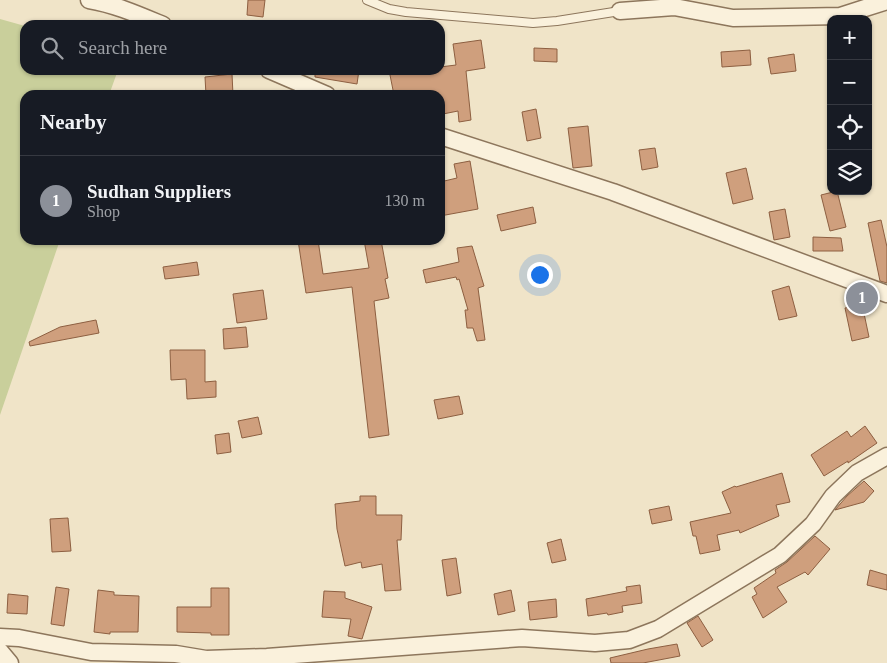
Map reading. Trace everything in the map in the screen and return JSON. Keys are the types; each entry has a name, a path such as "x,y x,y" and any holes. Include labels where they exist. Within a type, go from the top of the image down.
{"street":[{"path":"95,0 151,20"},
{"path":"631,7 674,7 732,18 840,16 887,0"},
{"path":"281,75 316,90"},
{"path":"445,138 613,192 887,294"},
{"path":"0,637 19,638 91,652 176,654 206,659 267,657 522,638 595,643 629,640 658,629 780,554 813,524 833,496 857,472 887,456"},
{"path":"0,651 10,663"}],"lane":[{"path":"367,0 406,12 533,23 557,21 631,7"}],"green space":[{"path":"0,19 20,25 20,75 116,75 111,90 20,90 20,245 58,245 0,415"}],"building":[{"path":"248,0 265,0 263,17 247,15"},
{"path":"481,40 485,68 466,71 471,120 459,122 458,111 445,114 445,90 393,90 390,75 445,75 445,66 456,65 453,44"},
{"path":"534,48 557,49 557,62 534,61"},
{"path":"750,50 751,65 722,67 721,52"},
{"path":"794,54 796,71 771,74 768,58"},
{"path":"232,75 233,90 206,90 205,77"},
{"path":"315,75 358,75 357,84 315,77"},
{"path":"536,109 541,138 527,141 522,112"},
{"path":"588,126 592,166 573,168 568,128"},
{"path":"655,148 658,167 642,170 639,150"},
{"path":"470,161 478,209 445,215 445,181 457,178 454,164"},
{"path":"746,168 753,199 733,204 726,173"},
{"path":"821,195 838,195 846,227 830,231"},
{"path":"533,207 536,223 501,231 497,215"},
{"path":"785,209 790,237 774,240 769,212"},
{"path":"881,220 887,247 887,283 880,281 868,223"},
{"path":"813,237 841,238 843,251 813,251"},
{"path":"299,245 319,245 323,274 369,268 365,245 382,245 388,278 385,279 389,298 374,301 389,435 369,438 352,287 306,293"},
{"path":"472,246 484,286 478,288 485,340 477,341 473,328 467,328 465,310 468,310 459,279 457,280 456,277 426,283 423,270 459,262 457,248"},
{"path":"197,262 199,275 165,279 163,267"},
{"path":"789,286 797,316 779,320 772,291"},
{"path":"263,290 267,319 237,323 233,294"},
{"path":"862,304 869,337 852,341 845,308"},
{"path":"96,320 99,333 30,346 29,342 60,327"},
{"path":"246,327 248,347 224,349 223,329"},
{"path":"170,350 205,350 205,382 216,381 216,397 187,399 186,379 171,380"},
{"path":"459,396 463,414 438,419 434,400"},
{"path":"258,417 262,434 242,438 238,421"},
{"path":"865,426 877,443 848,463 848,461 824,476 811,455 847,431 851,437"},
{"path":"229,433 231,452 217,454 215,435"},
{"path":"782,473 790,502 776,505 779,516 740,533 739,530 717,535 720,550 700,554 696,536 693,536 690,522 731,513 722,492 735,486"},
{"path":"864,481 874,491 864,502 835,510 847,496"},
{"path":"360,496 376,496 376,515 402,515 401,540 397,540 401,590 385,591 382,564 362,568 361,562 345,566 337,529 335,504 360,501"},
{"path":"669,506 672,520 652,524 649,510"},
{"path":"68,518 71,551 52,552 50,519"},
{"path":"815,536 830,549 808,575 805,572 777,587 787,602 763,618 752,597 757,594 754,588 776,573 775,570 787,562"},
{"path":"561,539 566,560 552,563 547,543"},
{"path":"456,558 461,593 447,596 442,560"},
{"path":"870,570 887,575 887,590 867,585"},
{"path":"640,585 642,603 622,606 623,612 588,616 586,599 627,591 626,587"},
{"path":"56,587 69,589 64,626 51,624"},
{"path":"211,588 229,588 229,635 177,632 177,607 211,607"},
{"path":"98,590 114,592 114,595 139,596 138,632 110,632 110,634 94,632"},
{"path":"511,590 515,611 498,615 494,594"},
{"path":"324,591 345,592 345,598 372,607 362,639 348,636 351,619 322,617"},
{"path":"8,594 28,596 27,614 7,613"},
{"path":"556,599 557,617 530,620 528,602"},
{"path":"698,616 713,640 702,647 687,623"},
{"path":"677,644 680,656 643,663 611,663 610,658"}],"place":[{"name":"Sudhan Suppliers","path":"862,298"}]}
